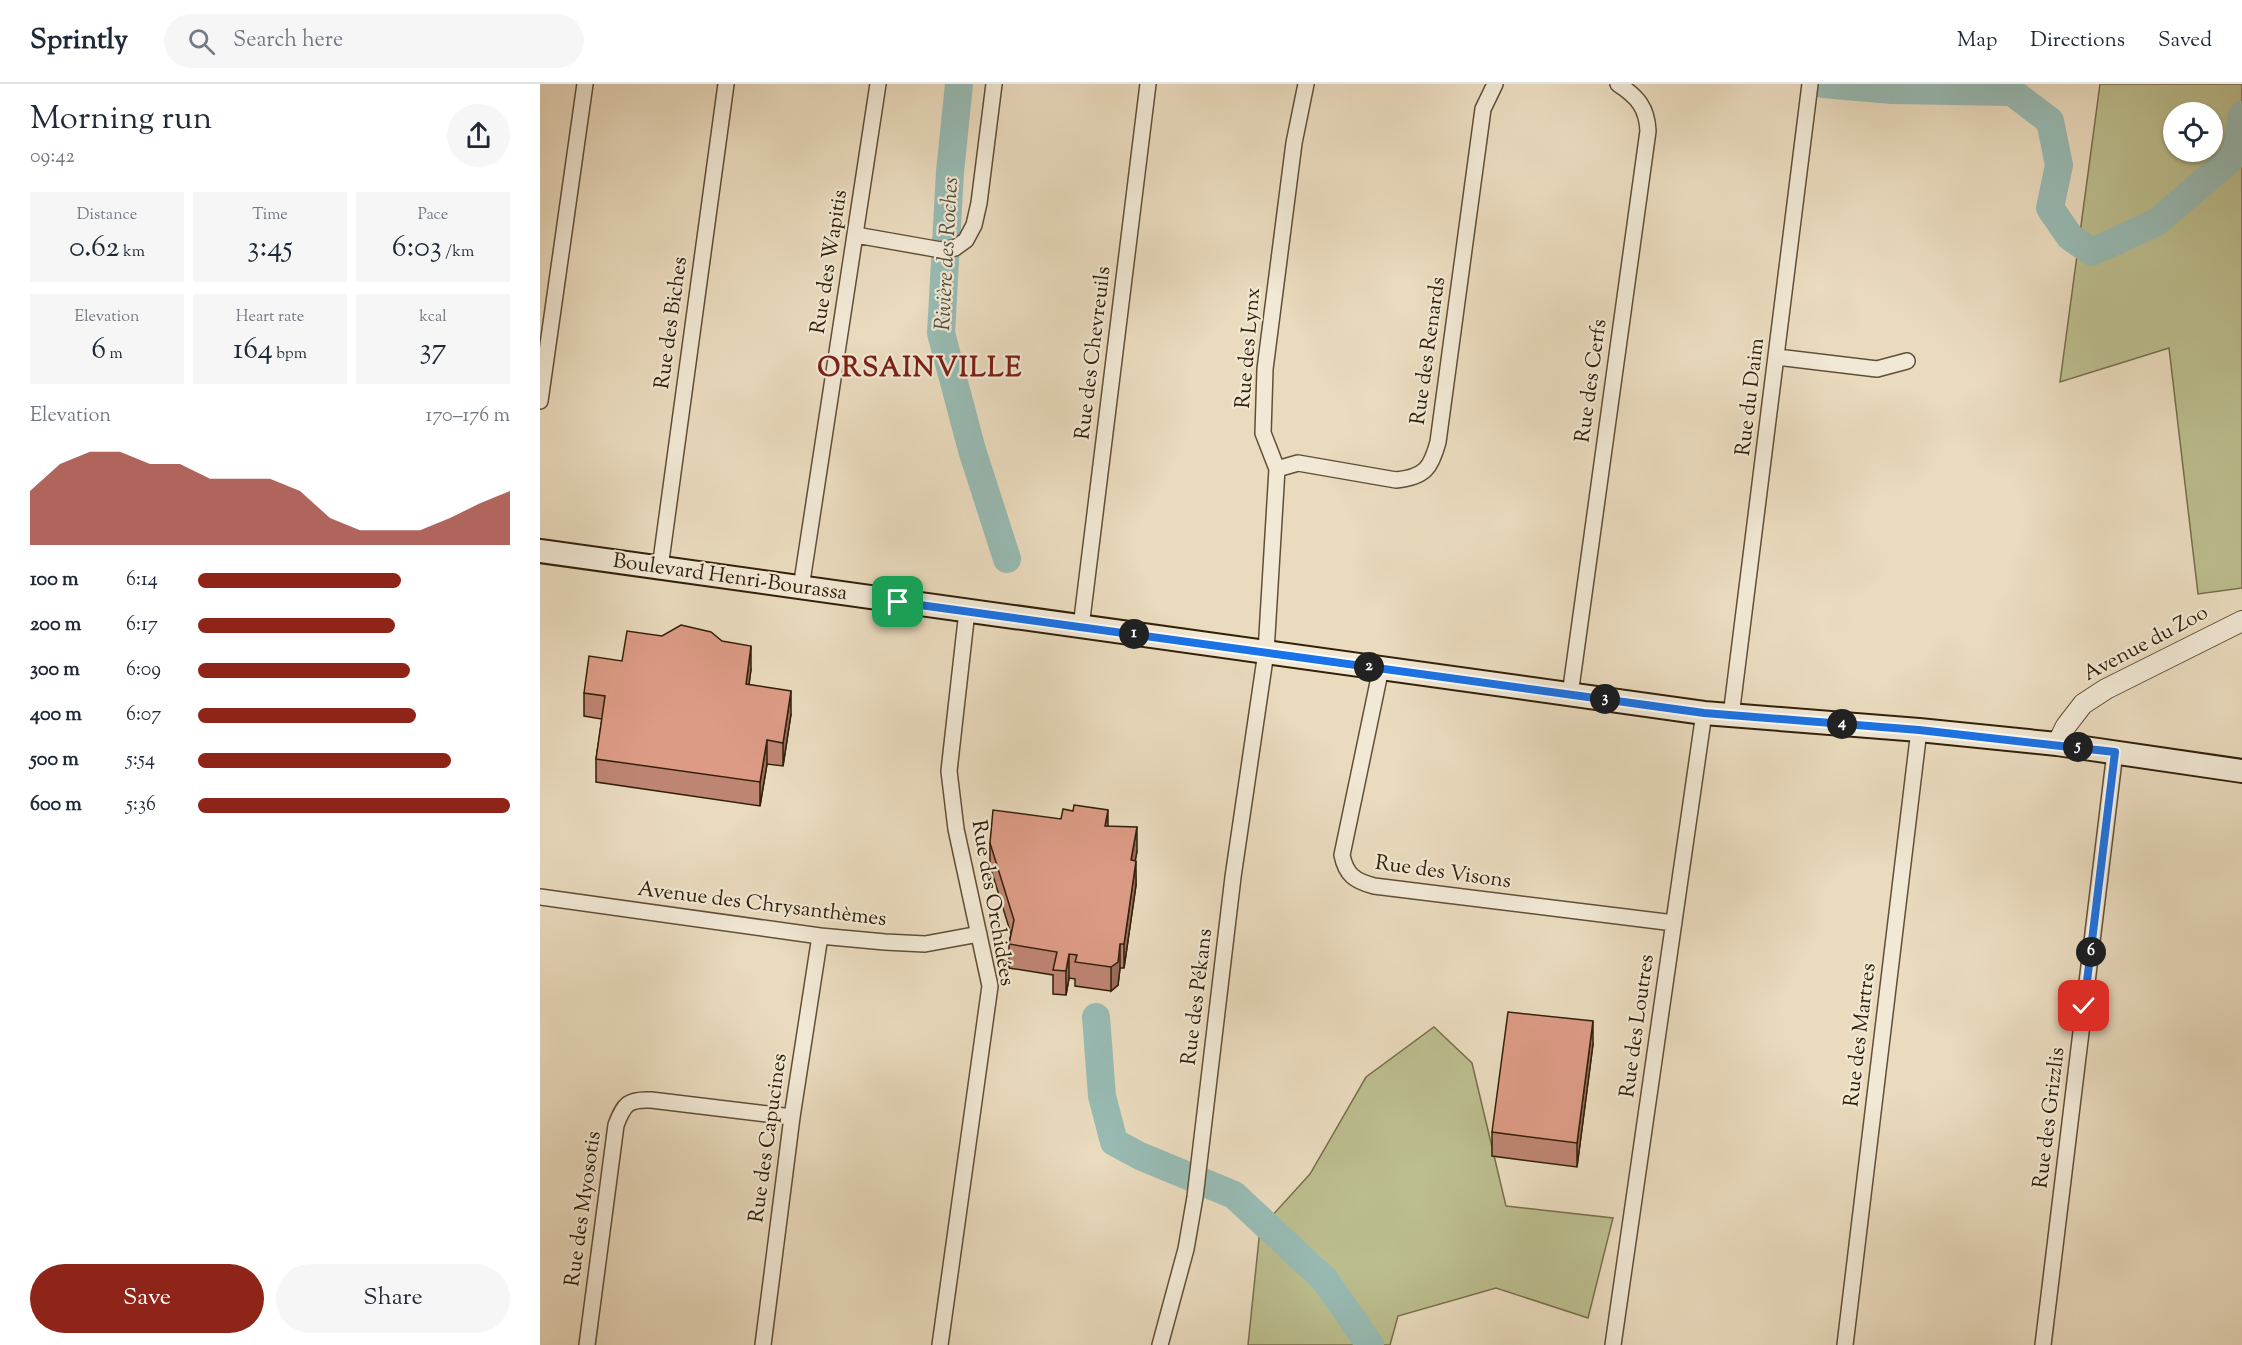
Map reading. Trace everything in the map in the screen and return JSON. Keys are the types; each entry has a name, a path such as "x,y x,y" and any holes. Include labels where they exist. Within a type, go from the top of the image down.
{"main road":[{"name":"Boulevard Henri-Bourassa","path":"540,551 1704,713 1919,730 2057,744 2242,771"}],"street":[{"path":"540,401 585,84"},
{"name":"Rue des Biches","path":"660,568 726,84"},
{"name":"Rue des Wapitis","path":"801,588 878,84"},
{"path":"856,235 948,249 966,240 974,225 979,203 994,84"},
{"name":"Rue des Chevreuils","path":"1081,627 1148,84"},
{"name":"Rue des Lynx","path":"1266,652 1277,468 1263,433 1265,369 1294,143 1306,84"},
{"name":"Rue des Renards","path":"1277,468 1298,463 1396,480 1412,478 1425,471 1433,460 1438,442 1483,109 1495,84"},
{"name":"Rue des Cerfs","path":"1570,694 1648,132 1647,115 1640,102 1618,84"},
{"name":"Rue du Daim","path":"1731,716 1810,84"},
{"path":"1777,357 1877,369 1908,361"},
{"name":"Rue des Orchidées","path":"940,1345 990,986 956,829 949,771 967,611"},
{"name":"Avenue du Zoo","path":"2057,744 2066,726 2083,704 2106,689 2242,621"},
{"name":"Rue des Pékans","path":"1160,1345 1186,1249 1195,1197 1233,877 1266,652"},
{"name":"Rue des Visons","path":"1381,668 1342,855 1344,868 1352,878 1374,886 1674,923"},
{"name":"Rue des Loutres","path":"1613,1345 1704,713"},
{"name":"Rue des Martres","path":"1845,1345 1919,730"},
{"name":"Rue des Grizzlis","path":"2043,1345 2115,752"},
{"name":"Avenue des Chrysanthèmes","path":"540,897 820,936 925,944 979,934"},
{"name":"Rue des Capucines","path":"763,1345 792,1117 820,936"},
{"name":"Rue des Myosotis","path":"587,1345 616,1125 621,1111 628,1102 651,1100 792,1117"}],"green space":[{"path":"2100,84 2242,84 2242,588 2198,594 2169,348 2060,382"},
{"path":"1434,1027 1472,1063 1506,1206 1613,1218 1588,1318 1496,1288 1398,1316 1390,1345 1248,1345 1260,1229 1310,1174 1366,1077"}],"building":[{"path":"681,625 711,632 722,641 751,646 746,684 791,691 783,743 767,740 760,782 596,759 605,696 584,693 589,656 622,661 627,631 662,636"},
{"path":"1074,805 1108,810 1105,826 1137,827 1131,860 1136,861 1124,944 1120,944 1118,962 1111,967 1075,962 1077,955 1069,954 1066,971 1053,970 1057,952 1009,944 1014,920 990,843 993,810 1061,819 1063,809 1073,811"},
{"path":"1508,1012 1593,1021 1577,1143 1492,1132"}],"waterway":[{"name":"Rivière des Roches","path":"959,84 950,172 941,333 972,450 1007,559"},
{"path":"1823,84 1892,90 2012,92 2050,121 2059,165 2050,208 2070,237 2092,252 2157,222 2235,155 2242,115"},
{"name":"Rivière des Roches","path":"1096,1017 1102,1096 1114,1142 1140,1156 1234,1195 1325,1280 1370,1345"}],"district":[{"name":"ORSAINVILLE","path":"920,369"}],"route":[{"path":"898,602 1704,713 1919,730 2115,752 2084,1006"}]}
